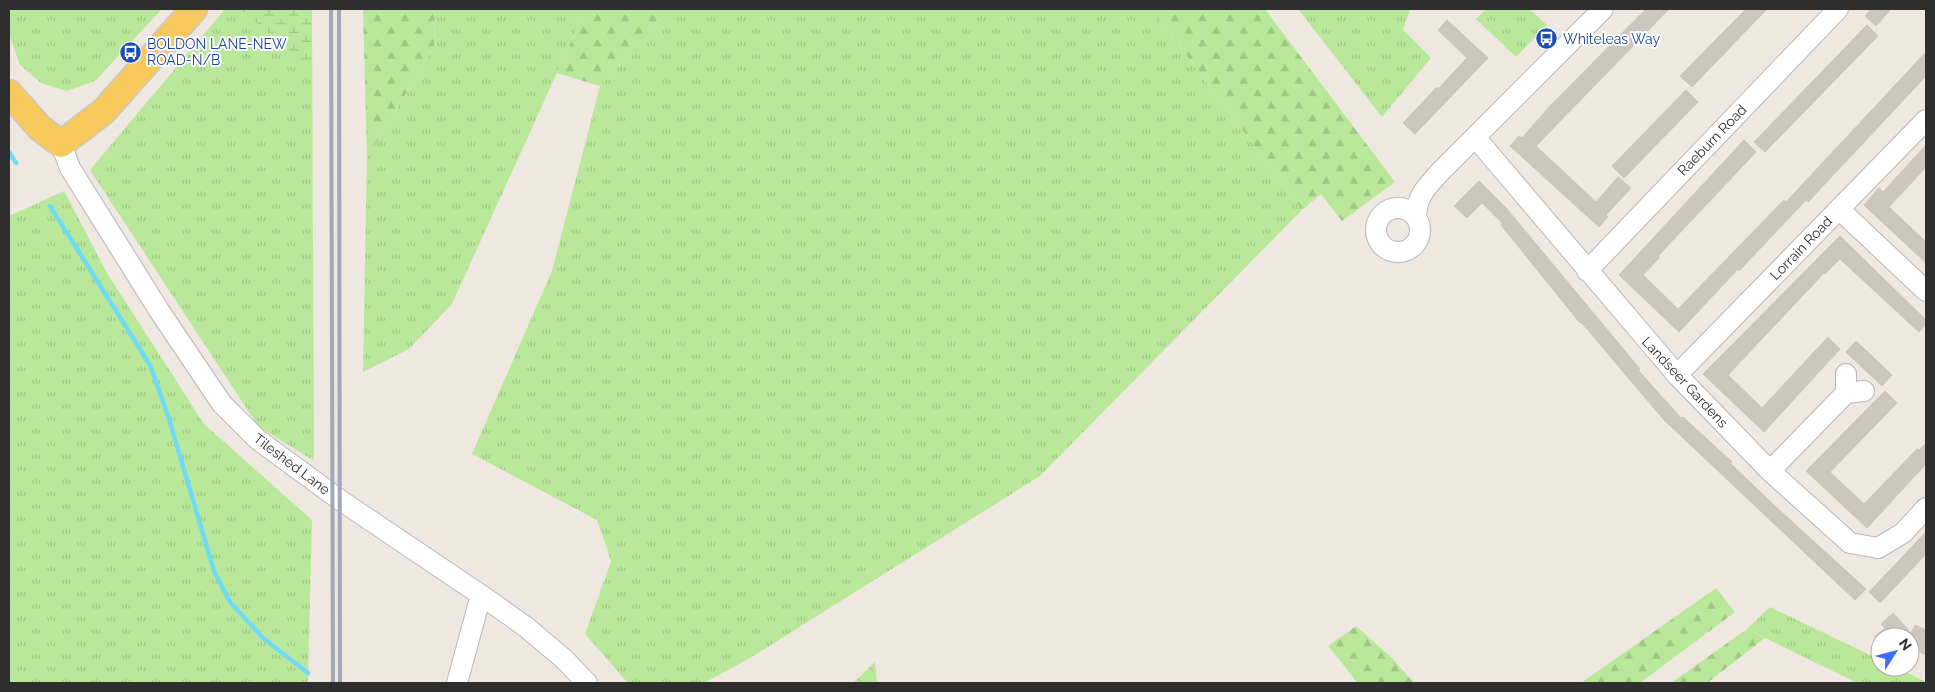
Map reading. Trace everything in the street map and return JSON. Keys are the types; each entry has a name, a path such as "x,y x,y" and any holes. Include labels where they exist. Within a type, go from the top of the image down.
{"main road":[{"path":"9,93 40,128 61,144 104,111 194,9"}],"street":[{"path":"1421,194 1417,205 1416,217 1420,230 1416,243 1405,251 1392,251 1380,242 1377,234 1376,227 1384,213 1413,201 1421,194 1603,9"},
{"name":"Raeburn Road","path":"1587,270 1838,9"},
{"name":"Lorrain Road","path":"1676,375 1926,120"},
{"name":"Landseer Gardens","path":"1475,137 1676,375 1770,471 1850,543 1878,548 1902,534 1926,508"},
{"name":"Tileshed Lane","path":"61,144 70,168 160,312 222,404 256,439 340,500 481,594 526,627 564,658 587,683"},
{"path":"1397,208 1405,209 1416,217"},
{"path":"1840,209 1926,291"},
{"path":"1770,471 1852,386"},
{"path":"458,683 481,594"}],"green space":[{"path":"9,9 162,9 95,81 67,91 41,83 20,65 9,34"},
{"path":"225,9 312,9 314,461 258,426 90,170"},
{"path":"240,9 312,9 312,69"},
{"path":"363,9 435,9 434,47 367,158"},
{"path":"435,9 586,9 452,304 409,349 363,372 367,158 434,47"},
{"path":"586,9 670,9 600,86 557,73"},
{"path":"670,9 1152,9 1302,210 1040,476 750,658 704,683 628,683 585,634 611,561 597,520 472,454 552,271 600,86"},
{"path":"1152,9 1265,9 1395,182 1342,221 1321,194 1302,210"},
{"path":"1298,9 1410,9 1403,30 1431,58 1382,117"},
{"path":"1486,9 1529,9 1547,25 1516,57 1476,19"},
{"path":"64,191 107,273 204,424 312,520 308,683 9,683 9,216"},
{"path":"1716,588 1735,612 1640,683 1581,683"},
{"path":"1770,607 1870,655 1870,677 1916,677 1926,683 1857,683 1747,629"},
{"path":"1356,626 1392,658 1414,683 1358,683 1328,646"},
{"path":"1747,629 1765,638 1707,683 1671,683"},
{"path":"875,662 877,683 853,683"}],"building":[{"path":"1646,9 1669,9 1536,146 1596,202 1618,177 1631,188 1606,215 1608,217 1599,227 1510,146 1519,136 1522,138 1550,106"},
{"path":"1746,9 1767,9 1692,87 1680,76"},
{"path":"1871,9 1891,9 1876,26 1865,16"},
{"path":"1447,20 1488,58 1415,134 1403,123 1467,58 1438,30"},
{"path":"1867,25 1878,36 1765,152 1754,142"},
{"path":"1926,52 1926,76 1808,202 1806,200 1679,332 1619,275 1744,140 1756,152 1658,256 1659,258 1643,275 1678,309 1784,200 1786,202"},
{"path":"1686,90 1698,102 1624,178 1612,166"},
{"path":"1926,145 1926,167 1889,207 1926,242 1926,263 1864,205 1879,188 1883,192"},
{"path":"1479,181 1507,209 1640,369 1638,370 1681,418 1683,417 1732,462 1730,463 1775,506 1866,589 1855,600 1664,420 1580,323 1501,225 1503,224 1482,203 1467,218 1454,206"},
{"path":"1840,236 1926,320 1926,324 1919,332 1840,259 1824,273 1728,375 1762,408 1828,337 1840,349 1764,432 1703,374"},
{"path":"1856,341 1892,375 1882,386 1846,352"},
{"path":"1885,391 1897,403 1830,472 1864,504 1917,449 1919,450 1926,443 1926,464 1867,528 1806,471"},
{"path":"1926,532 1926,554 1880,603 1869,592"},
{"path":"1893,613 1906,627 1884,627 1881,624"},
{"path":"1920,627 1926,630 1926,655 1920,652"}],"waterway":[{"path":"9,152 16,163"},
{"path":"50,206 150,365 169,419 214,571 230,602 263,638 308,673"}],"railway":[{"path":"331,9 333,683"},
{"path":"339,9 340,683"}],"place":[{"name":"Whiteleas Way","path":"1547,39"},
{"name":"BOLDON LANE-NEW ROAD-N/B","path":"131,52"}]}
